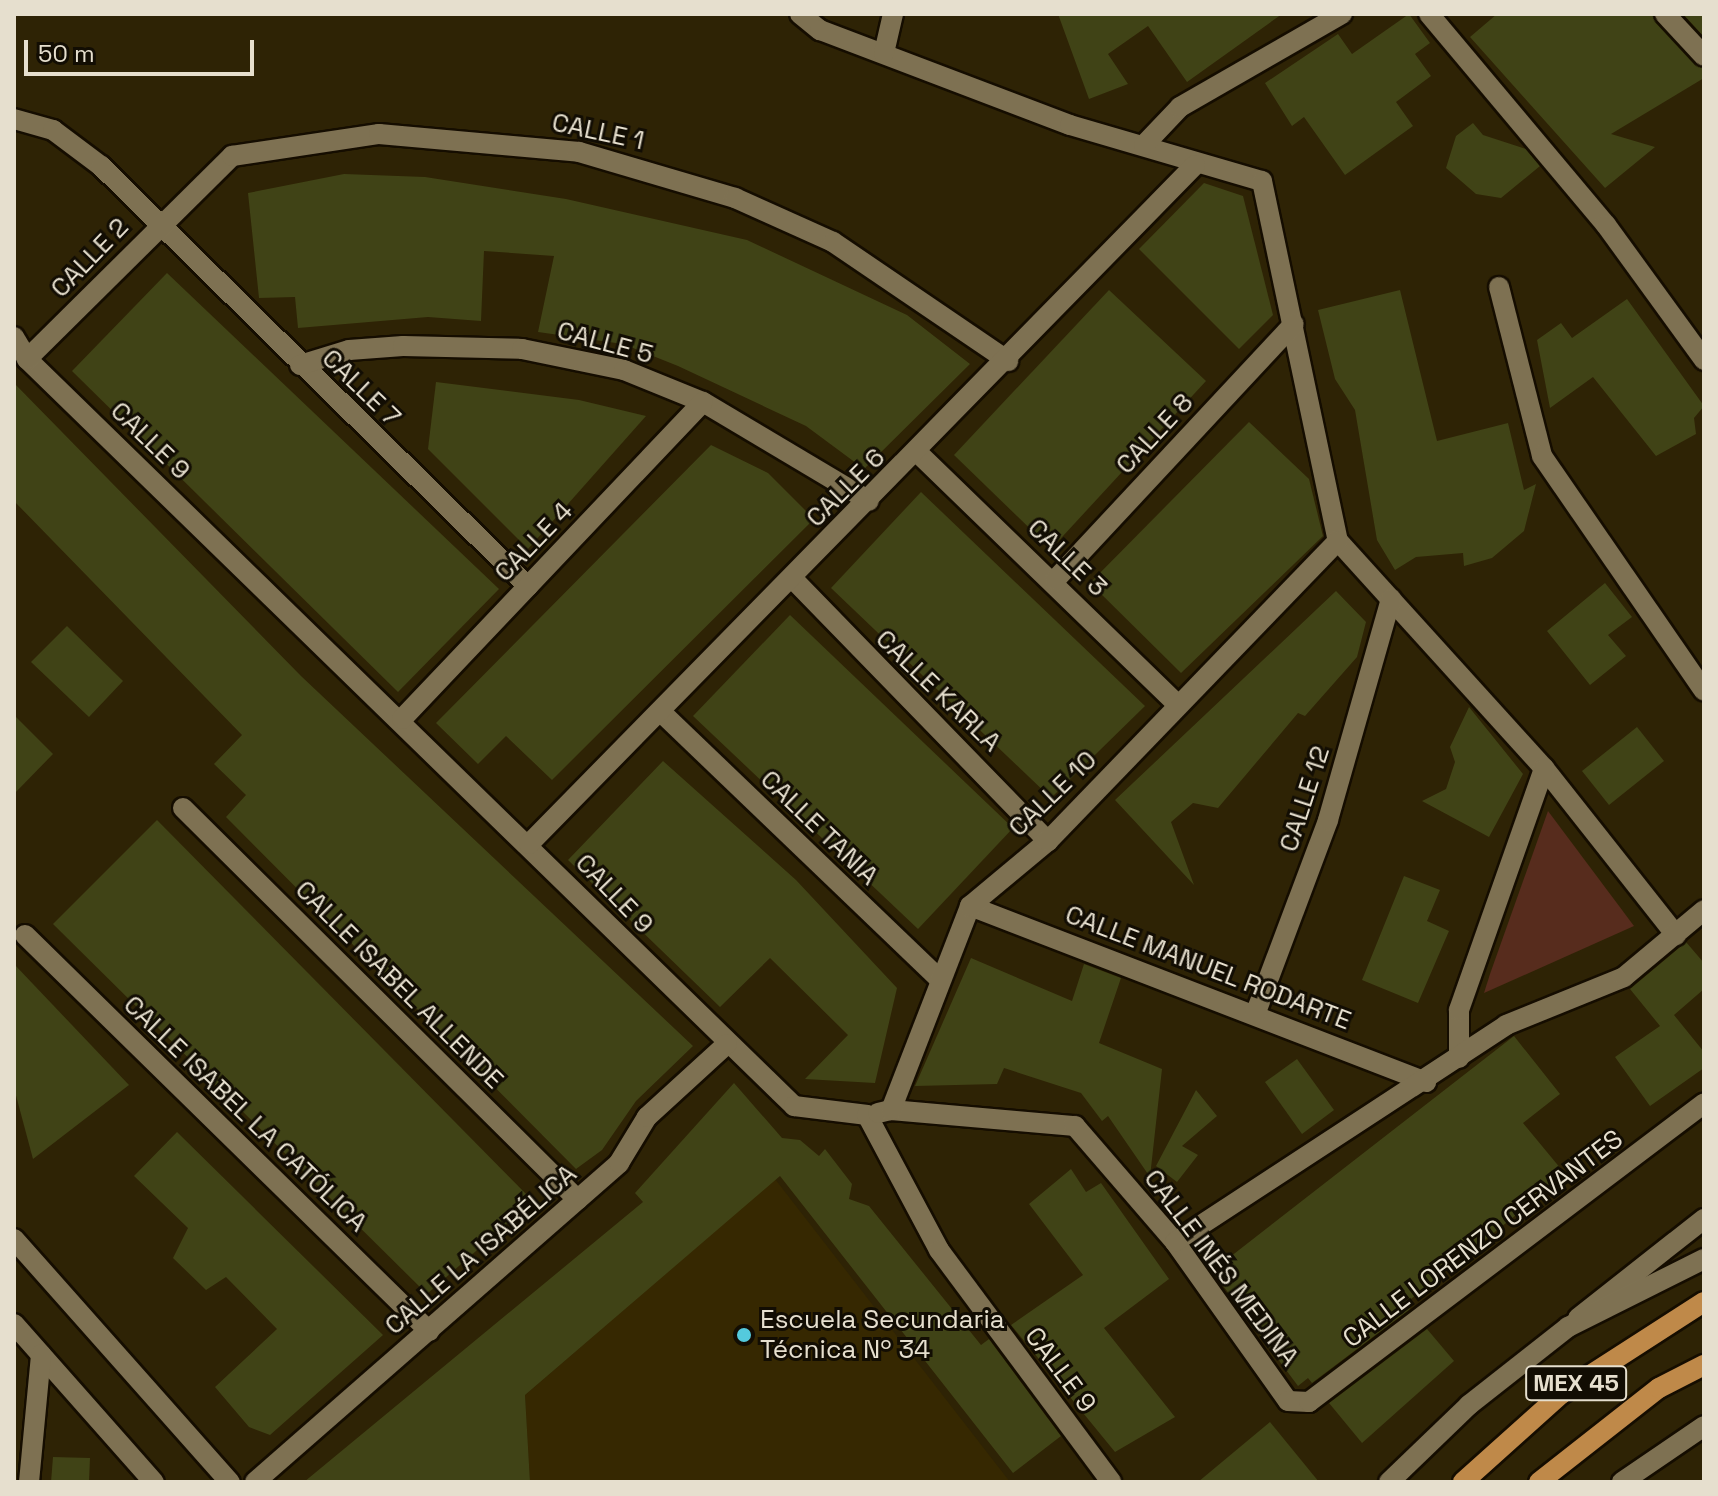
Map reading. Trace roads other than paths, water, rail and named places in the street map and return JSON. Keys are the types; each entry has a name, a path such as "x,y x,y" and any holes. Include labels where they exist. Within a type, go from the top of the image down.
{"main road":[{"name":"MEX 45","path":"1463,1482 1561,1394 1704,1302"},
{"name":"MEX 45","path":"1539,1482 1638,1403 1704,1365"}],"street":[{"path":"800,14 820,30 1070,125 1144,145 1195,165 1262,181 1338,541 1544,768 1676,935"},
{"path":"884,53 893,14"},
{"path":"1144,145 1180,107 1342,14"},
{"path":"1665,14 1704,56"},
{"path":"1433,15 1606,225 1704,360"},
{"name":"CALLE 7","path":"14,119 53,130 101,166 157,227 528,586"},
{"name":"CALLE 1","path":"157,227 232,156 379,134 515,141 654,170 777,217 833,242 1008,361"},
{"name":"CALLE 6","path":"529,844 663,714 1195,165"},
{"name":"CALLE 2","path":"27,359 157,227"},
{"path":"1499,287 1542,456 1704,691"},
{"name":"CALLE 8","path":"1055,580 1294,324"},
{"name":"CALLE 9","path":"14,337 27,359 402,719 727,1044 794,1106 867,1115 939,1250 1111,1482"},
{"name":"CALLE 5","path":"300,365 349,350 403,346 522,349 624,370 703,402 869,501"},
{"name":"CALLE 4","path":"402,719 703,402"},
{"name":"CALLE 3","path":"918,453 1055,580 1177,704"},
{"name":"CALLE 10","path":"891,1110 939,979 970,906 1048,841 1177,704 1338,541"},
{"name":"CALLE KARLA","path":"793,579 1048,841"},
{"name":"CALLE 12","path":"1256,1012 1328,820 1391,599"},
{"name":"CALLE TANIA","path":"663,714 939,979"},
{"path":"1459,1058 1459,1010 1544,768"},
{"name":"CALLE ISABEL ALLENDE","path":"183,808 578,1200"},
{"name":"CALLE MANUEL RODARTE","path":"970,906 1256,1012 1426,1082"},
{"path":"1175,1242 1426,1082 1506,1025 1624,977 1704,910"},
{"name":"CALLE ISABEL LA CATÓLICA","path":"25,935 429,1331"},
{"name":"CALLE LA ISABÉLICA","path":"255,1482 619,1163 647,1117 727,1044"},
{"name":"CALLE LORENZO CERVANTES","path":"1288,1401 1309,1402 1372,1358 1704,1103"},
{"path":"867,1115 891,1110"},
{"name":"CALLE INÉS MEDINA","path":"891,1110 1075,1126 1175,1242 1288,1401"},
{"path":"1389,1482 1469,1405 1704,1219"},
{"path":"14,1239 230,1482"},
{"path":"1568,1327 1704,1259"},
{"path":"14,1324 154,1482"},
{"path":"29,1482 41,1355"},
{"path":"1622,1482 1704,1426"}],"place":[{"name":"Escuela Secundaria Técnica Nº 34","path":"744,1335"}]}
